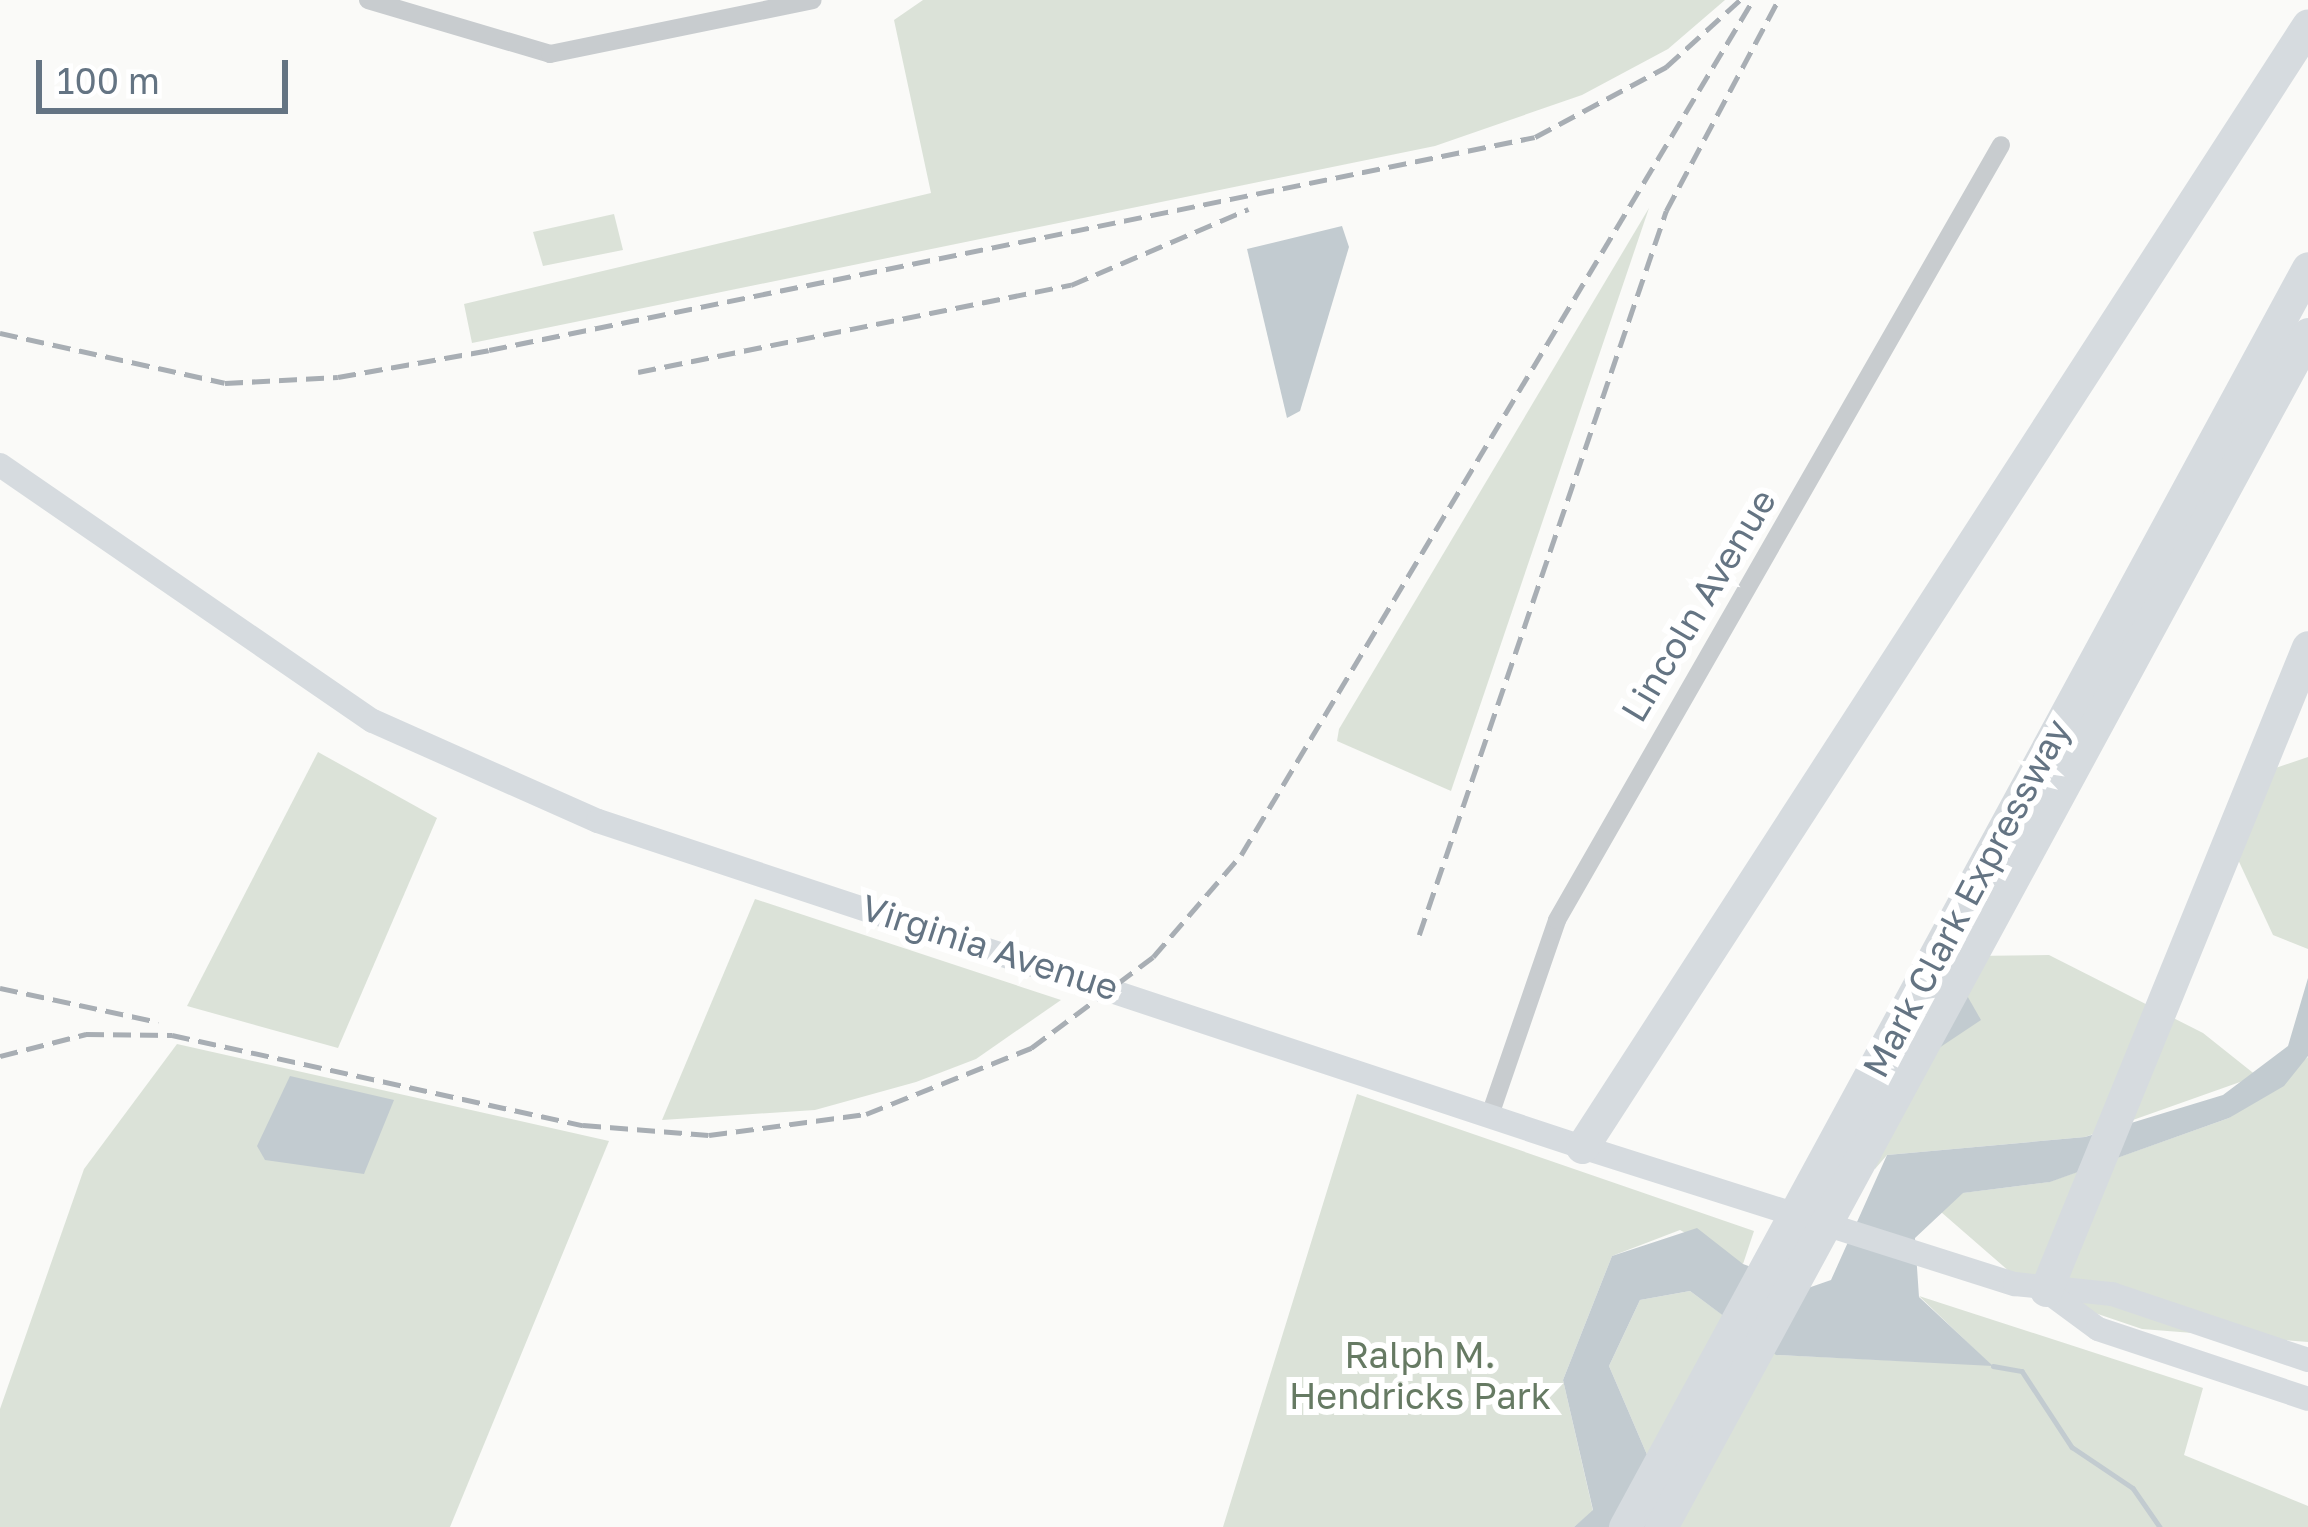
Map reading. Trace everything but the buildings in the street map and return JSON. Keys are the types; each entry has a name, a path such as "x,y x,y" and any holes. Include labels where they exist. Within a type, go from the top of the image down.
{"highway":[{"path":"1582,1147 1614,1083 2308,25"},
{"name":"Mark Clark Expressway","path":"1624,1527 2308,268"},
{"name":"Mark Clark Expressway","path":"1661,1527 2308,334"},
{"path":"2031,1287 2066,1238 2308,646"}],"main road":[{"name":"Virginia Avenue","path":"0,465 325,692 496,779 1582,1147 2031,1287 2112,1294 2308,1360"},
{"name":"Virginia Avenue","path":"2031,1287 2098,1329 2307,1396"}],"street":[{"path":"368,0 550,54 812,0"},
{"name":"Lincoln Avenue","path":"1490,1115 1557,920 2001,145"}],"green space":[{"path":"923,0 1725,0 1668,49 1582,95 1435,146 472,343 464,304 931,193 894,20"},
{"path":"1649,208 1451,791 1337,741 1339,729"},
{"path":"614,214 623,250 543,266 533,232"},
{"path":"318,752 437,818 338,1048 187,1006"},
{"path":"2308,757 2308,949 2273,935 2228,838 2258,774"},
{"path":"755,899 1061,1000 976,1059 916,1082 815,1110 662,1120"},
{"path":"2049,955 2203,1033 2257,1076 2085,1137 1887,1155 1875,1169 1854,1124 1972,956"},
{"path":"177,1044 609,1141 450,1527 0,1527 0,1409 84,1169"},
{"path":"2308,1057 2308,1342 2142,1329 2033,1292 1941,1212 1962,1193 2049,1182 2229,1118"},
{"name":"Ralph M. Hendricks Park","path":"1357,1094 1754,1231 1743,1264 1680,1230 1612,1256 1563,1380 1593,1511 1574,1527 1223,1527"},
{"path":"1690,1291 1777,1355 1991,1365 1919,1296 2203,1388 2184,1455 2308,1506 2308,1527 1678,1527 1609,1366 1640,1300"}],"shaded area":[{"path":"1342,226 1349,247 1300,411 1287,418 1247,249"},
{"path":"2308,978 2308,1056 2284,1086 2229,1118 2050,1182 1963,1193 1915,1238 1919,1297 1993,1366 1776,1355 1690,1291 1640,1300 1609,1366 1678,1527 1574,1527 1593,1510 1563,1380 1612,1256 1697,1228 1743,1264 1808,1288 1831,1280 1887,1155 2085,1137 2223,1095 2288,1046"},
{"path":"1965,992 1981,1020 1915,1064"},
{"path":"290,1076 394,1100 364,1174 265,1160 257,1146"}],"waterway":[{"path":"1993,1366 2022,1371 2072,1447 2133,1488 2160,1527"}],"railway":[{"path":"0,333 225,383 338,377 489,350 1535,137 1666,67 1740,0"},
{"path":"0,1056 86,1034 172,1035 583,1125 709,1135 866,1114 1031,1048 1153,957 1241,855 1753,0"},
{"path":"1419,935 1666,211 1778,0"},
{"path":"638,372 1071,285 1248,209"},
{"path":"0,988 158,1022"}]}
